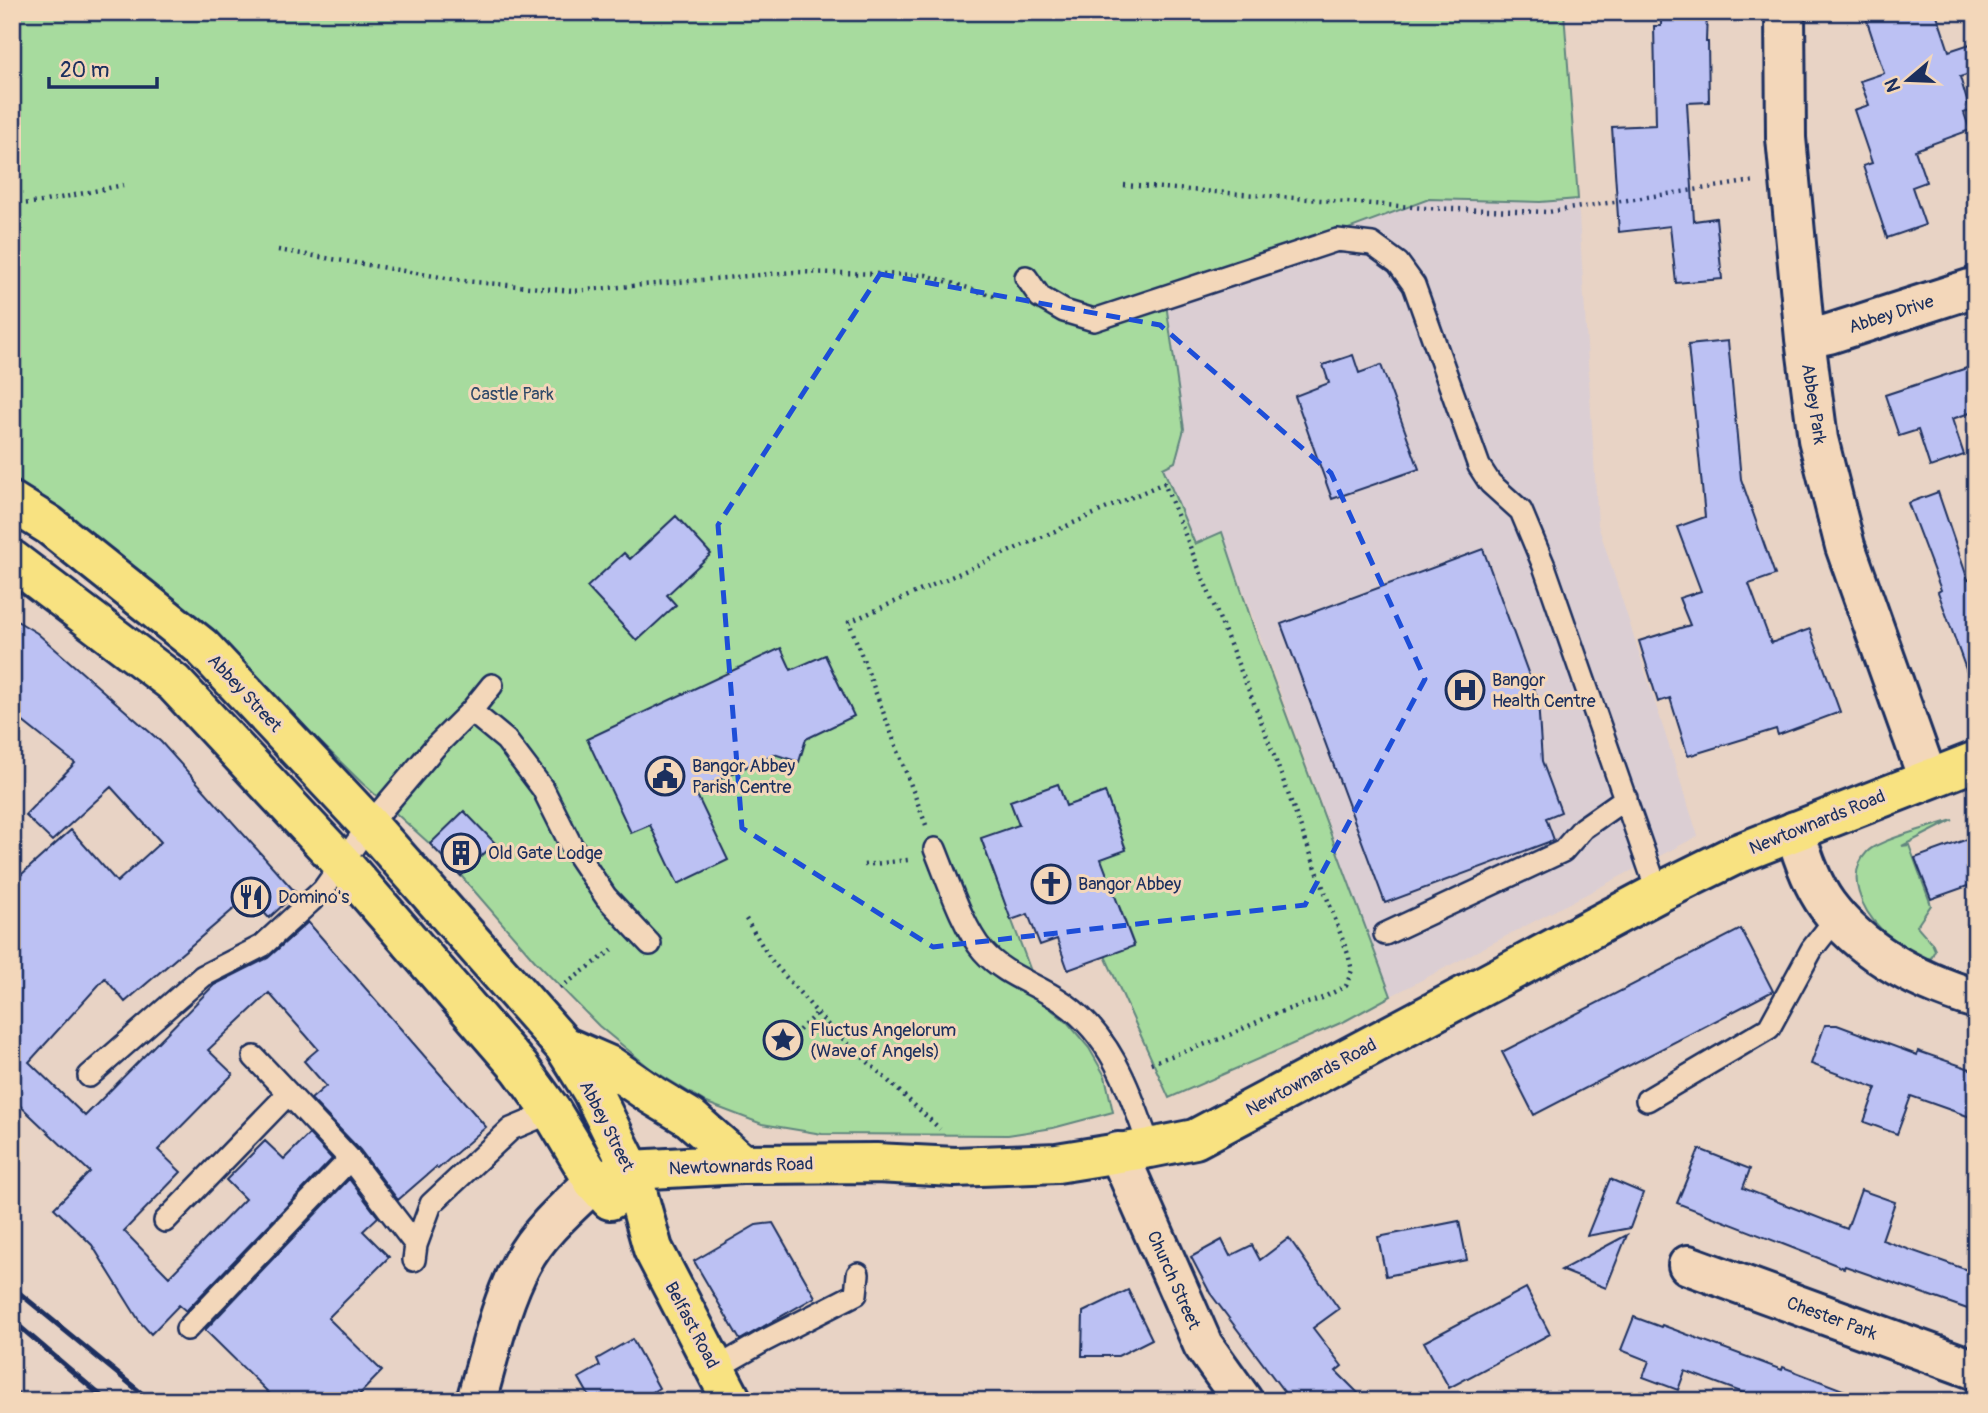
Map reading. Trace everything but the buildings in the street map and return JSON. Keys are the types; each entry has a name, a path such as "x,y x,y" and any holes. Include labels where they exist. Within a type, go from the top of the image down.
{"main road":[{"name":"Abbey Street","path":"12,502 49,525 202,647 369,825 564,1046 592,1091 631,1170 653,1249"},
{"name":"Abbey Street","path":"12,560 174,683 341,862 520,1068 552,1112 594,1182 653,1249"},
{"name":"Newtownards Road","path":"594,1182 631,1170 742,1164 876,1163 955,1167 1057,1163 1195,1139 1658,893 1737,854 1976,761"},
{"path":"564,1046 610,1066 690,1118 742,1164"},
{"name":"Belfast Road","path":"653,1249 724,1385"}],"street":[{"name":"Abbey Park","path":"1785,12 1786,138 1805,339 1818,439 1845,546 1928,779"},
{"name":"Abbey Drive","path":"1805,339 1829,334 1976,287"},
{"path":"1794,831 1804,863 1827,904 1857,937 1894,964 1947,990 1976,999"},
{"name":"Church Street","path":"1134,1150 1203,1345 1243,1401"},
{"path":"476,1401 502,1311 522,1263 545,1229 594,1182"},
{"name":"Chester Park","path":"1688,1265 1976,1370"}],"lane":[{"path":"1026,277 1040,297 1063,311 1094,320 1337,240 1372,244 1398,263 1413,285 1479,466 1490,483 1521,511 1544,566 1658,893"},
{"path":"89,1076 203,976 262,946 323,890 369,825 492,685"},
{"path":"471,712 506,740 543,789 571,845 606,897 644,937"},
{"path":"1385,934 1563,851 1583,828 1626,798"},
{"path":"934,849 971,933 982,950 1001,969 1063,1002 1088,1023 1111,1051 1121,1073 1134,1150"},
{"path":"1647,1100 1769,1028 1812,949 1838,916"},
{"path":"254,1057 350,1159 415,1253 431,1204 512,1129 552,1112"},
{"path":"164,1221 288,1094"},
{"path":"187,1329 350,1159"},
{"path":"724,1385 762,1342 856,1294 858,1274"}],"path":[{"path":"1124,185 1425,208 1548,212 1789,176"},
{"path":"12,205 41,202 123,185"},
{"path":"278,250 464,281 573,291 807,273 926,275 997,297"},
{"path":"864,865 908,860 934,849 849,622 1164,483 1258,713 1352,970 1346,986 1320,999 1274,1014 1223,1038 1121,1073"},
{"path":"746,919 771,960 827,1024 944,1133"},
{"path":"557,990 644,937"},
{"path":"794,1035 817,1013"},
{"path":"12,1388 28,1401"}],"highlighted area":[{"path":"880,274 1160,325 1331,473 1425,679 1305,905 933,947 742,828 718,525"}],"shaded area":[{"name":"Bangor Health Centre","path":"1429,199 1540,202 1578,199 1598,525 1698,836 1391,996 1222,532 1195,544 1163,468 1184,429 1165,297"}],"green space":[{"name":"Castle Park","path":"12,12 1564,12 1578,199 1540,202 1429,199 1165,297 1184,429 1175,462 1163,468 1195,544 1222,532 1254,628 1391,996 1345,1021 1169,1098 1105,956 1134,945 1120,908 1095,861 1126,849 1105,792 1066,806 1058,784 1010,801 1019,825 981,839 1043,1003 1068,1023 1089,1048 1105,1076 1113,1112 1053,1128 1008,1135 822,1134 762,1124 707,1103 651,1069 599,1026 535,961 430,844 361,782 235,658 12,476"},
{"path":"1953,820 1902,846 1909,845 1931,905 1917,926 1935,950 1931,958 1924,958 1889,935 1874,921 1862,902 1857,871 1867,852 1873,847"}],"railway":[{"path":"12,1287 151,1401"},
{"path":"12,1320 107,1401"}],"place":[{"name":"Bangor Health Centre","path":"1465,690"},
{"name":"Bangor Abbey Parish Centre","path":"665,776"},
{"name":"Old Gate Lodge","path":"461,853"},
{"name":"Bangor Abbey","path":"1051,884"},
{"name":"Domino's","path":"251,897"},
{"name":"Fluctus Angelorum (Wave of Angels)","path":"783,1040"}]}
